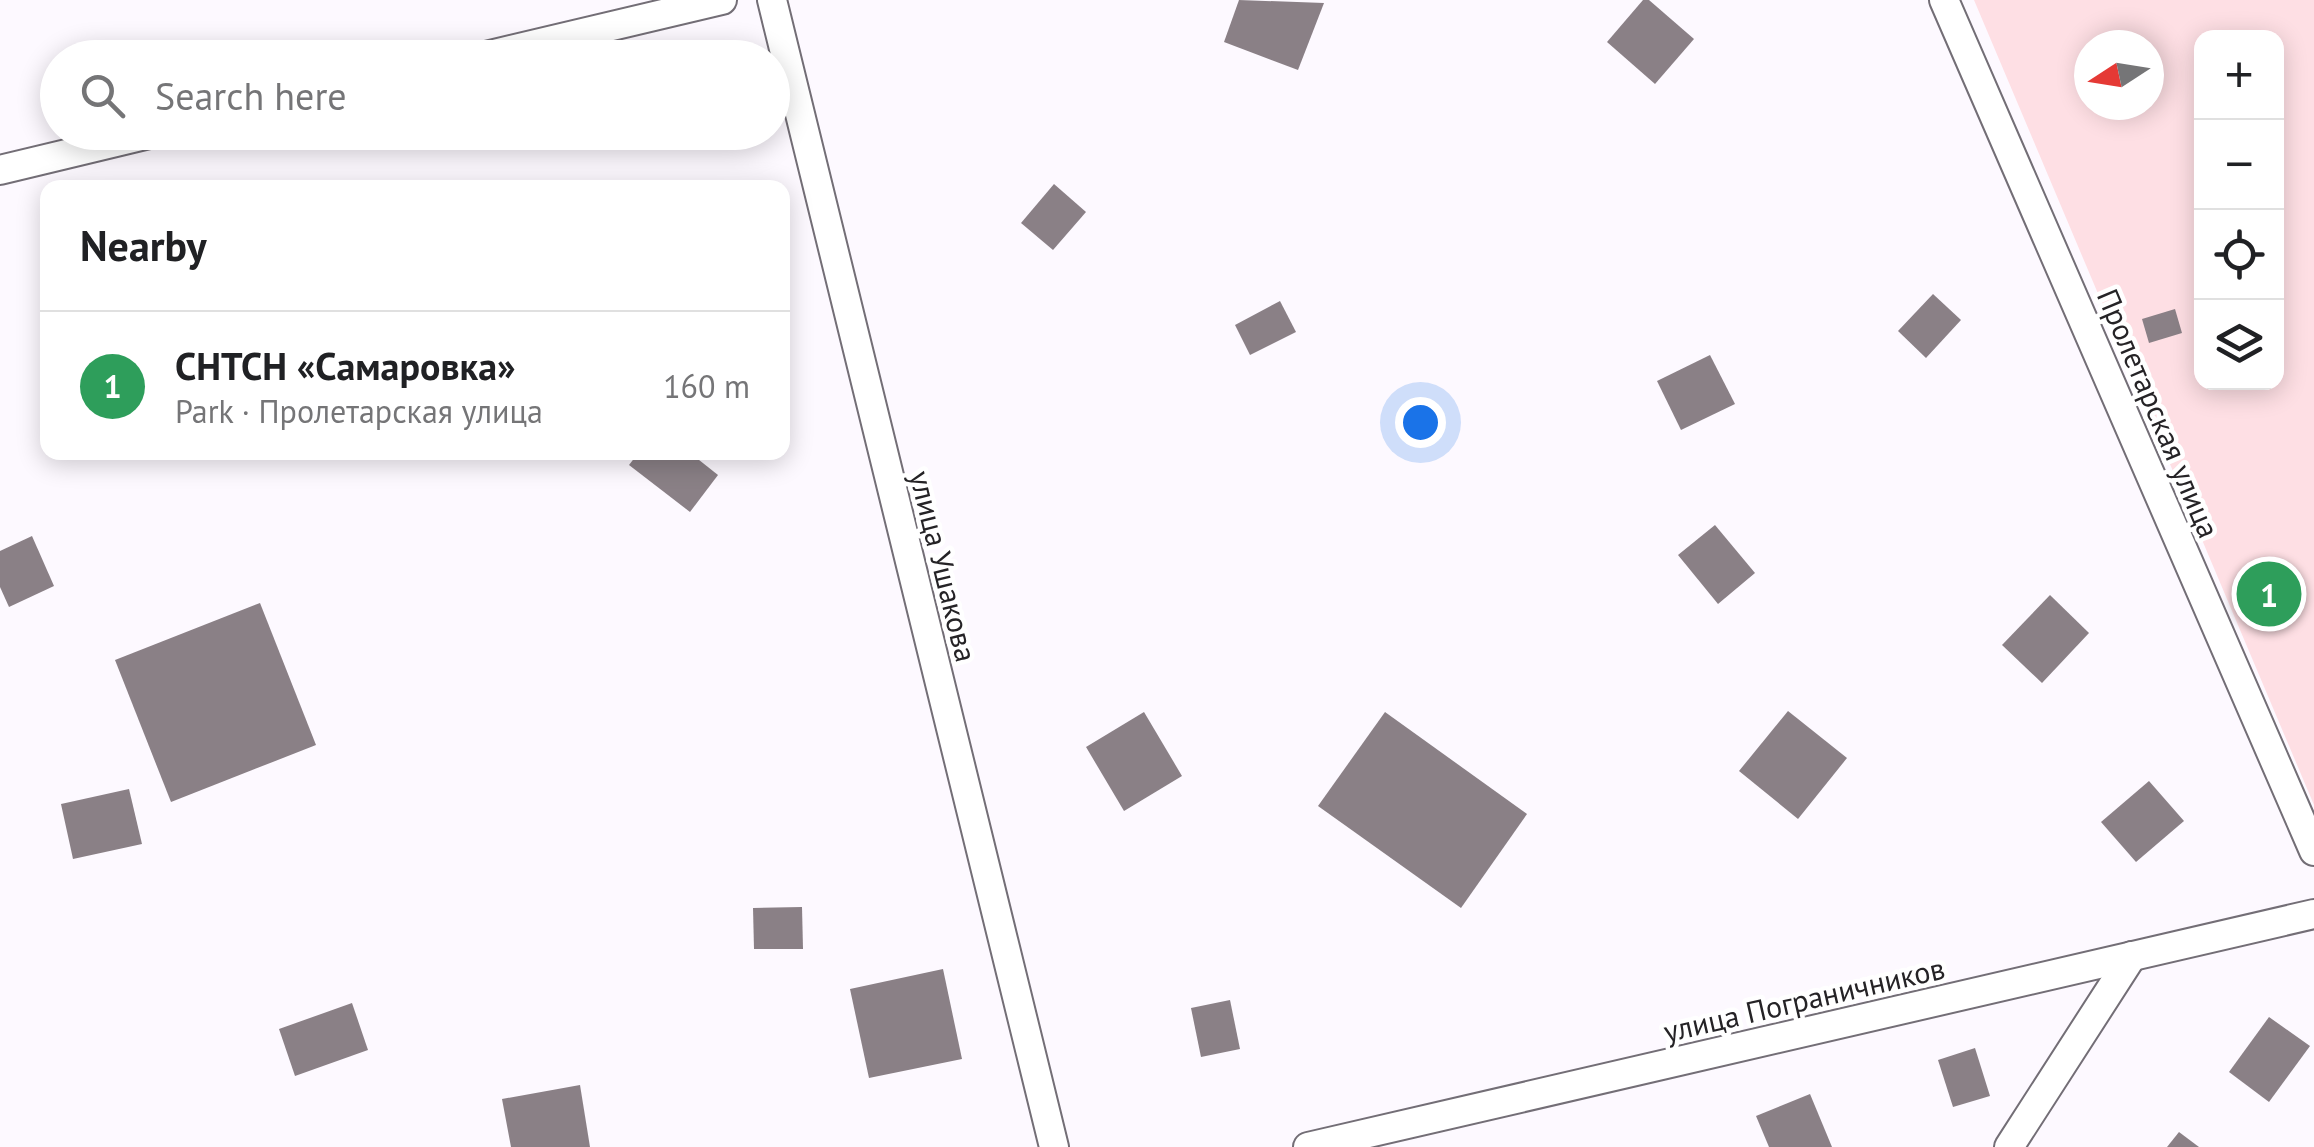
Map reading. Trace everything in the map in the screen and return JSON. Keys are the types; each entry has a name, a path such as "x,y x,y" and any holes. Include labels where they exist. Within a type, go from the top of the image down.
{"street":[{"path":"553,40 722,0"},
{"name":"улица Ушакова","path":"772,0 782,40"},
{"name":"Пролетарская улица","path":"1944,0 2314,851"},
{"name":"улица Ушакова","path":"790,73 1054,1147"},
{"path":"0,170 83,150"},
{"name":"улица Пограничников","path":"1308,1147 2314,914"},
{"path":"2009,1147 2132,956"}],"shaded area":[{"path":"1974,0 2314,0 2314,805"}],"building":[{"path":"1239,0 1324,3 1298,70 1224,42"},
{"path":"1643,0 1649,0 1694,39 1655,84 1607,42"},
{"path":"1054,184 1086,212 1053,250 1021,223"},
{"path":"1933,294 1961,320 1926,358 1898,331"},
{"path":"1280,301 1296,332 1250,355 1235,325"},
{"path":"2175,309 2182,333 2149,343 2142,319"},
{"path":"1710,355 1735,404 1681,430 1657,381"},
{"path":"633,460 699,460 718,475 690,512 629,465"},
{"path":"1715,525 1755,573 1718,604 1678,555"},
{"path":"32,536 54,586 9,607 0,587 0,551"},
{"path":"2050,595 2089,633 2042,683 2002,645"},
{"path":"260,603 316,745 171,802 115,660"},
{"path":"1788,711 1847,758 1798,819 1739,771"},
{"path":"1144,712 1182,776 1124,811 1086,747"},
{"path":"1385,712 1527,814 1461,908 1318,806"},
{"path":"2149,781 2184,821 2136,862 2101,822"},
{"path":"129,789 142,844 73,859 61,804"},
{"path":"802,907 803,949 754,949 753,908"},
{"path":"943,969 962,1059 869,1078 850,989"},
{"path":"1230,1000 1240,1049 1201,1057 1191,1008"},
{"path":"352,1003 368,1050 295,1076 279,1029"},
{"path":"2269,1017 2310,1046 2269,1102 2229,1072"},
{"path":"1975,1048 1990,1096 1953,1107 1938,1060"},
{"path":"580,1085 590,1147 511,1147 502,1099"},
{"path":"1810,1094 1832,1147 1769,1147 1756,1116"},
{"path":"2179,1132 2199,1147 2167,1147"}],"place":[{"name":"СНТСН «Самаровка»","path":"2269,594"}]}
